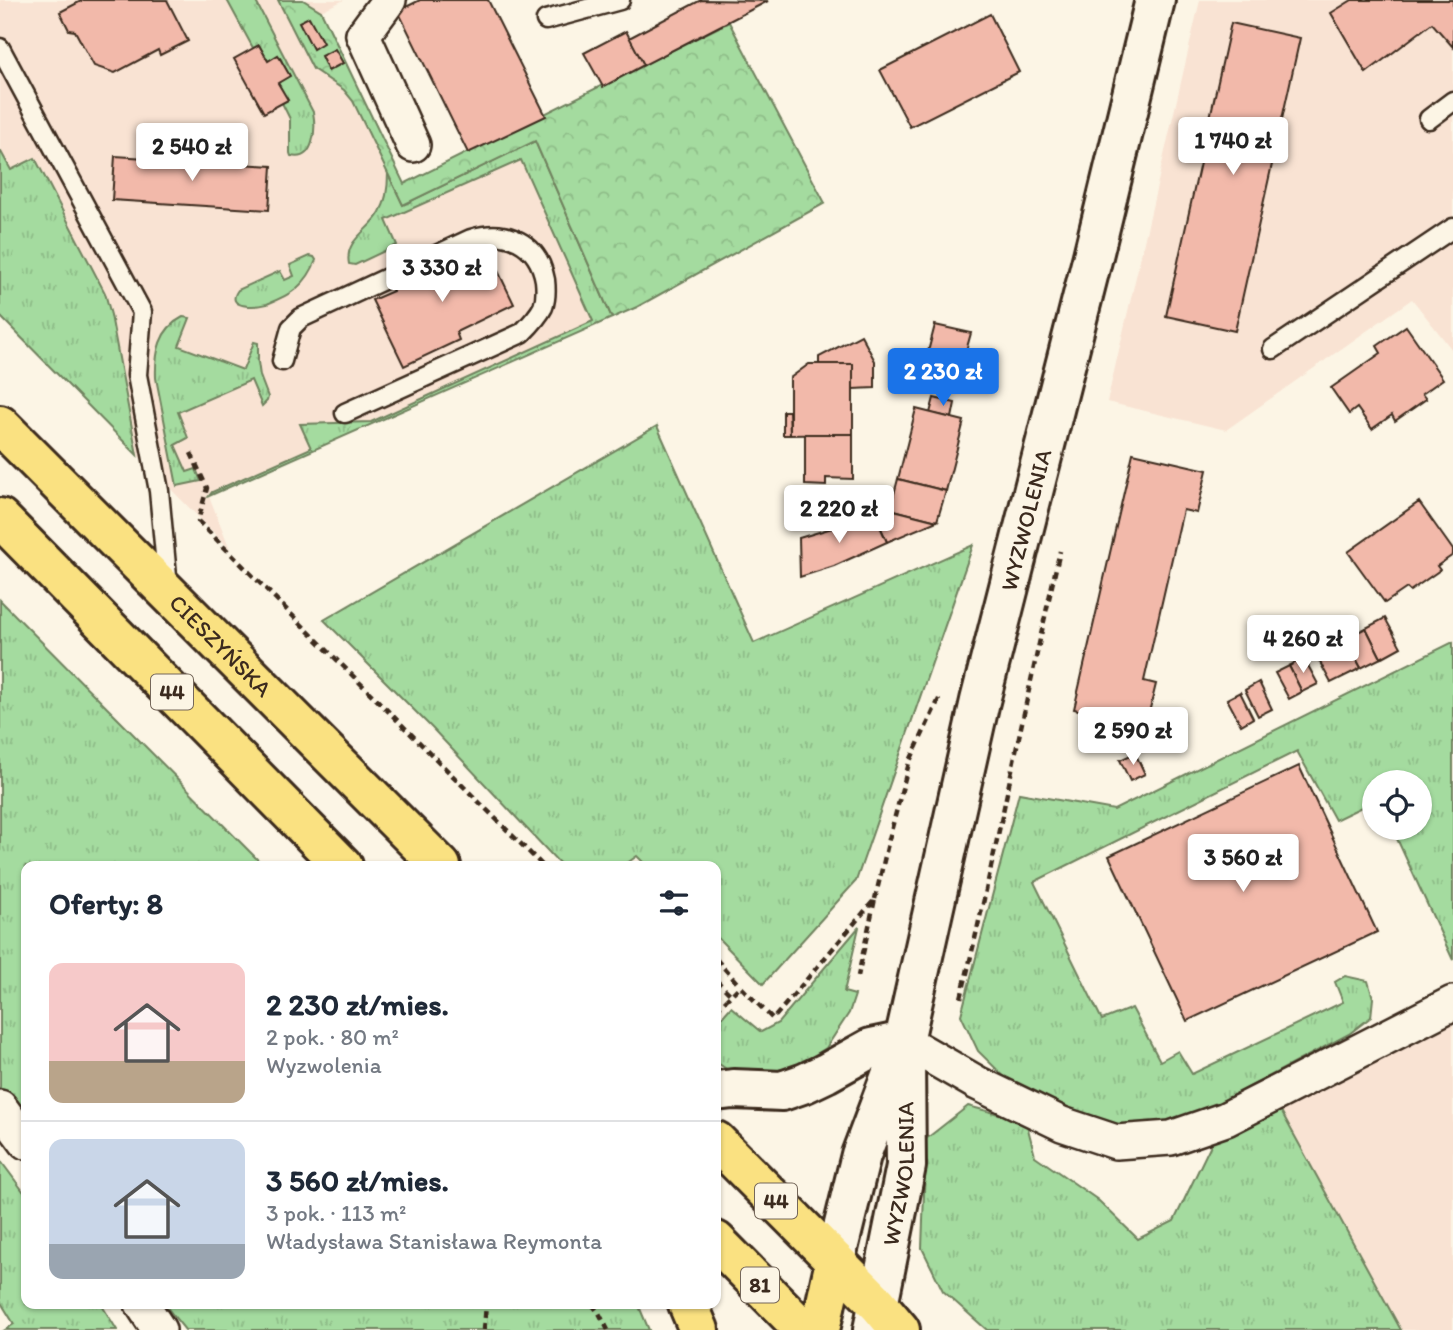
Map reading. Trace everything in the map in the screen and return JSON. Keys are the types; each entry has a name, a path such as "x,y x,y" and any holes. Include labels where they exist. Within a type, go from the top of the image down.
{"main road":[{"name":"CIESZYŃSKA","path":"0,425 436,861"},
{"name":"44","path":"0,517 338,861"},
{"name":"44","path":"721,1146 835,1261 884,1321"},
{"name":"81","path":"721,1246 804,1330"},
{"path":"820,1330 835,1261"},
{"path":"690,1309 699,1330"},
{"path":"884,1321 920,1330"}],"street":[{"path":"389,0 363,35 413,145"},
{"name":"WYZWOLENIA","path":"835,1261 861,1154 904,1041 980,701 1155,0"},
{"path":"721,1090 782,1091 826,1073 871,1048 904,1041 977,1083 1062,1124 1116,1142 1171,1138 1226,1119 1453,1003"},
{"name":"WYZWOLENIA","path":"884,1321 906,1166 904,1041"},
{"path":"0,1107 21,1135"},
{"path":"145,1309 159,1330"}],"lane":[{"path":"546,20 620,0"},
{"path":"0,48 142,312 137,375 159,491 169,594"},
{"path":"1429,118 1453,102"},
{"path":"1273,349 1453,228"},
{"path":"282,361 291,328 301,318 459,244 484,234 500,234 516,239 528,247 537,258 546,287 545,299 538,316 522,333 345,414"}],"path":[{"path":"191,453 207,488 198,522 538,861"},
{"path":"721,965 773,1019 875,899 858,976"},
{"path":"721,985 731,995"},
{"path":"721,1005 740,986"},
{"path":"484,1330 486,1309"},
{"path":"596,1309 608,1330"}],"shaded area":[{"path":"0,0 344,0 321,11 404,184 729,22 825,203 637,307 209,496 230,549 0,316"},
{"path":"1200,0 1453,0 1453,351 1412,299 1226,430 1107,402"},
{"path":"1453,1024 1453,1330 1401,1330 1281,1111"}],"green space":[{"path":"227,0 255,0 313,112 314,135 305,154 291,156 290,153 290,119 282,103 287,100 278,83 289,76 279,56 268,61 259,45 253,48"},
{"path":"278,0 303,0 321,11 404,184 729,22 825,203 637,307 612,318 535,141 403,205 353,101 344,90 313,69"},
{"path":"535,141 612,318 209,496 212,492 311,448 300,424 371,422 593,321 521,160 386,220 397,245 355,265 349,264 350,248 354,241 376,218 382,207 387,193 388,173 403,205"},
{"path":"0,150 11,170 35,158 105,293 137,455 0,316"},
{"path":"310,256 316,260 312,268 303,282 290,293 262,305 249,306 235,301 238,290 280,271 285,280 294,276 290,265"},
{"path":"183,317 190,318 179,346 243,370 254,342 258,343 260,376 268,397 262,406 251,380 178,412 188,438 175,445 187,472 196,469 201,481 177,486 156,369 158,351 164,335"},
{"path":"657,426 754,643 973,545 856,881 763,984 721,941 721,861 642,861 637,856 630,861 557,861 432,728 324,620"},
{"path":"0,600 259,861 21,861 21,1117 0,1090"},
{"path":"1453,642 1453,960 1398,840 1432,840 1432,770 1362,770 1362,807 1335,820 1297,751 1034,882 1102,1020 1132,1008 1160,1061 1178,1051 1192,1074 1343,1002 1335,982 1345,976 1368,981 1373,998 1371,1017 1349,1034 1219,1103 1160,1127 1116,1124 1024,1096 978,1051 961,1015 1019,793 1114,810"},
{"path":"859,927 844,992 855,995 849,1013 826,1048 791,1070 762,1078 728,1070 721,1065 721,1018 731,1007 761,1032 778,1023"},
{"path":"968,1106 1026,1121 1035,1156 1098,1200 1138,1239 1174,1221 1214,1138 1281,1111 1401,1330 987,1330 943,1291 922,1248 926,1139"},
{"path":"0,1160 21,1188 21,1309 104,1309 117,1330 5,1330 14,1324 0,1301"},
{"path":"168,1309 640,1309 649,1330 185,1330"}],"building":[{"path":"83,0 167,0 188,41 160,55 158,50 115,73 94,66 75,31 69,30 60,12"},
{"path":"420,0 488,0 546,116 468,153 398,11"},
{"path":"701,0 768,1 644,65 629,38"},
{"path":"1352,0 1453,0 1453,47 1432,23 1366,73 1331,13"},
{"path":"990,14 1019,72 910,127 880,70"},
{"path":"309,17 323,43 313,49 299,22"},
{"path":"1231,23 1300,38 1235,331 1166,316"},
{"path":"626,31 644,65 603,87 584,53"},
{"path":"259,45 268,61 278,55 290,76 278,83 288,100 264,113 234,59"},
{"path":"335,49 343,63 328,71 321,56"},
{"path":"115,156 272,166 269,210 112,200"},
{"path":"486,246 514,304 456,332 459,340 404,366 372,300 393,291 389,284 404,277 407,284 440,269 436,261 449,255 453,261"},
{"path":"935,325 971,333 959,376 924,367"},
{"path":"1406,326 1443,379 1422,394 1426,399 1395,421 1392,415 1372,429 1357,408 1349,414 1331,388 1381,353 1377,346"},
{"path":"861,335 875,361 875,388 853,389 853,364 819,364 819,357"},
{"path":"809,364 853,364 853,434 790,435 790,378"},
{"path":"934,398 955,403 952,418 930,413"},
{"path":"916,409 964,421 946,491 898,479"},
{"path":"783,411 789,411 790,435 783,435"},
{"path":"805,434 853,434 853,479 826,478 826,486 805,485"},
{"path":"1133,453 1207,470 1197,513 1183,510 1144,681 1156,684 1146,725 1074,709"},
{"path":"898,479 946,491 937,521 890,509"},
{"path":"1419,502 1453,550 1453,555 1437,566 1440,570 1410,591 1407,588 1385,603 1348,552"},
{"path":"890,509 937,521 887,542 875,515"},
{"path":"875,515 887,542 834,566 800,577 799,538"},
{"path":"1385,618 1401,647 1381,658 1366,628"},
{"path":"1366,628 1381,658 1361,668 1345,638"},
{"path":"1345,638 1361,668 1331,683 1315,653"},
{"path":"1304,658 1318,684 1302,692 1289,666"},
{"path":"1289,666 1302,692 1289,699 1275,673"},
{"path":"1259,682 1272,709 1258,716 1245,690"},
{"path":"1240,692 1253,718 1241,725 1227,699"},
{"path":"1135,753 1145,774 1130,781 1120,760"},
{"path":"1299,766 1377,932 1187,1021 1109,856"}]}
